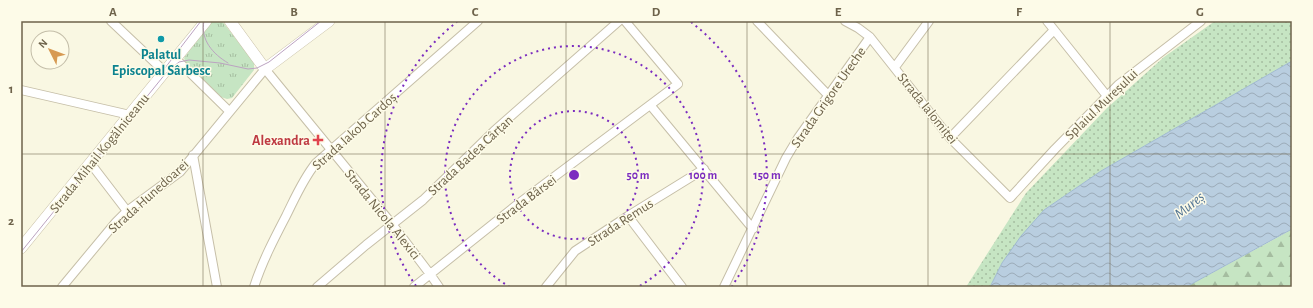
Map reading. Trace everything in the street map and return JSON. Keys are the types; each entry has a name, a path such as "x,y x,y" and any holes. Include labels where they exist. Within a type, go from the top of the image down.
{"main road":[{"name":"Strada Mihail Kogălniceanu","path":"21,248 206,21"},
{"path":"230,21 265,68 329,21"}],"street":[{"path":"111,21 165,72"},
{"name":"Strada Iakob Cardoș","path":"254,287 269,249 305,179 316,163 478,21"},
{"name":"Strada Badea Cârțan","path":"317,287 422,200 494,131 619,21"},
{"name":"Strada Bârsei","path":"414,287 518,204 651,106 678,84 625,21"},
{"path":"757,21 828,95"},
{"name":"Strada Ialomiței","path":"845,21 870,37 950,138 1010,198"},
{"path":"895,67 929,21"},
{"path":"1047,21 1107,96"},
{"name":"Splaiul Mureșului","path":"1010,198 1107,96 1132,73 1201,21"},
{"path":"950,138 1054,30"},
{"name":"Strada Grigore Ureche","path":"724,287 786,158 798,138 870,37"},
{"path":"176,59 229,112"},
{"name":"Strada Hunedoarei","path":"62,287 98,242 128,211 180,172 265,68"},
{"name":"Strada Nicola Alexici","path":"265,68 392,224 430,274 438,287"},
{"path":"21,90 130,115"},
{"path":"651,106 753,229"},
{"path":"194,155 217,287"},
{"path":"91,164 128,211"},
{"name":"Strada Remus","path":"546,287 574,251 704,169"},
{"path":"628,216 682,287"}],"green space":[{"path":"211,21 222,21 254,62 254,70 232,98 227,99 221,97 187,66 184,58"},
{"path":"1215,21 1292,21 1292,61 1101,171 1044,210 1002,263 990,287 966,287 1026,193 1106,109 1164,57"},
{"path":"1292,229 1292,287 1186,287 1282,235"}],"water":[{"name":"Mureș","path":"1292,61 1292,229 1186,287 990,287 1002,263 1021,236 1044,210 1101,171"}],"tram line":[{"path":"165,68 201,21"},
{"path":"204,21 204,34 209,46 217,55 228,63"},
{"path":"21,252 166,73 179,62 189,60 220,63 248,69 257,68 269,62 321,21"}],"place":[{"name":"Palatul Episcopal Sârbesc","path":"161,39"},
{"name":"Alexandra","path":"318,140"}]}
